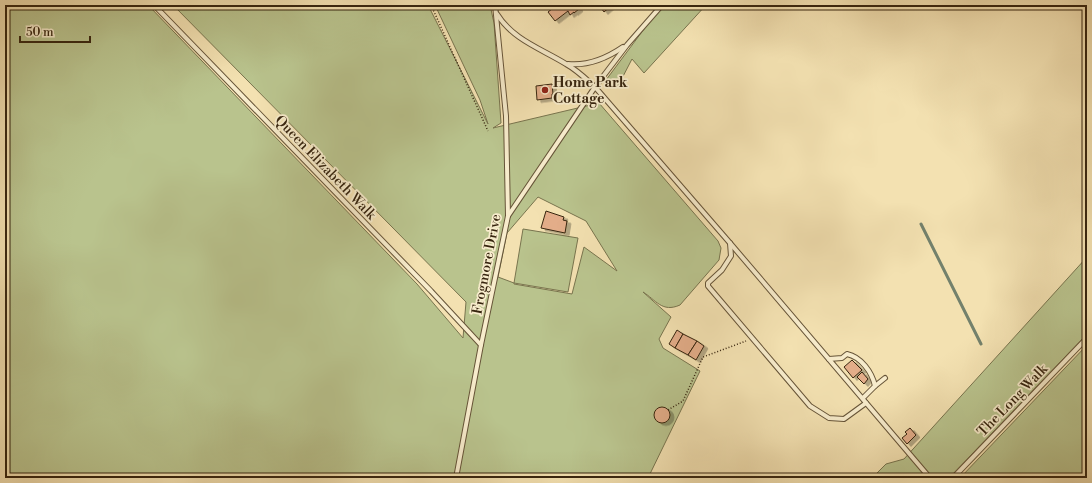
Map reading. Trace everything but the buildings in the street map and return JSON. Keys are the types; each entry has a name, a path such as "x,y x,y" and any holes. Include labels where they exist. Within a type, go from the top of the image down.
{"lane":[{"name":"Queen Elizabeth Walk","path":"154,5 431,291 481,346"},
{"name":"Frogmore Drive","path":"456,478 508,216 506,116 497,13 495,5"},
{"path":"508,216 595,87 627,45 662,5"},
{"path":"497,13 506,26 528,43 580,73 595,87 930,478"},
{"path":"566,64 581,64 594,61 612,55 627,45"},
{"path":"730,243 731,256 722,270 707,284 752,339 810,406 829,418 844,419 866,402"},
{"name":"The Long Walk","path":"953,478 1087,338"},
{"path":"829,359 842,358 847,354 856,356 873,378 875,386"},
{"path":"863,398 885,378"}],"path":[{"path":"431,5 488,131"},
{"path":"668,410 683,401 703,357 752,339"}],"green space":[{"path":"5,5 148,5 417,284 463,338 466,302 173,5 429,5 488,124 480,100 435,5 490,5 494,23 501,123 493,128 599,103 718,241 721,248 719,260 680,305 674,307 664,307 643,292 671,317 659,339 663,348 700,371 648,478 5,478","holes":["538,197 586,221 617,271 584,247 572,294 514,284 498,277 507,233"]},
{"path":"664,5 706,5 644,73 632,59 618,86 606,80 656,13"},
{"path":"523,229 578,238 568,292 514,283"},
{"path":"1087,257 1087,334 949,478 872,478 886,464 904,459"},
{"path":"1087,345 1087,478 960,478"}],"waterway":[{"path":"921,224 981,344"}],"place":[{"name":"Home Park Cottage","path":"545,90"}]}
